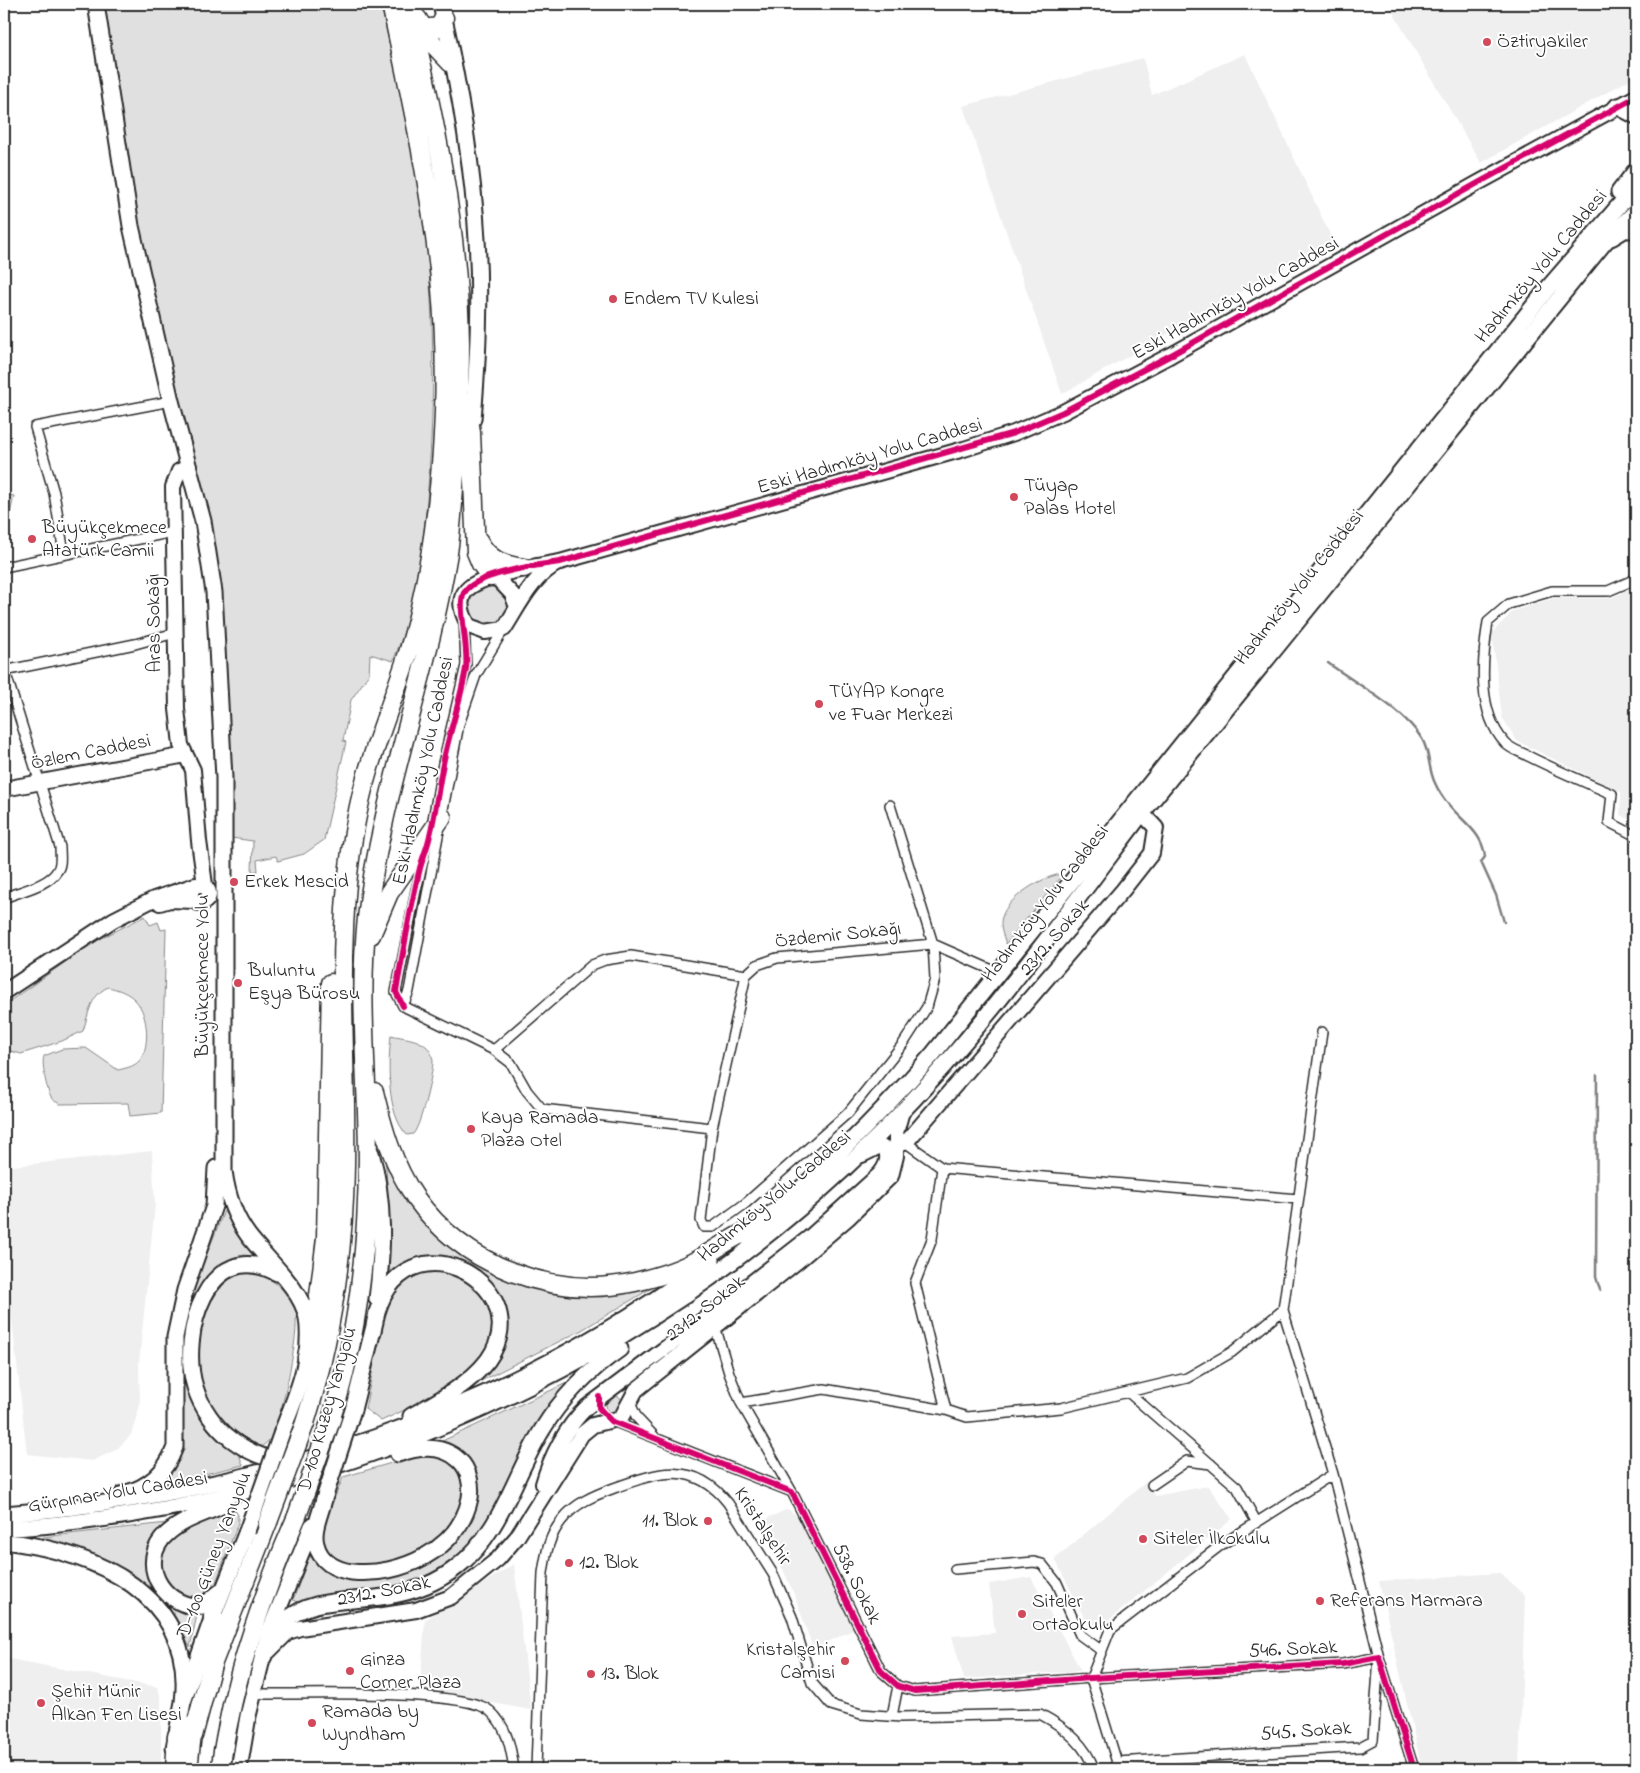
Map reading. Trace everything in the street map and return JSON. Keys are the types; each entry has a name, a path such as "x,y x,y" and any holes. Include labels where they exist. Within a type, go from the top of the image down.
{"highway":[{"path":"188,1769 185,1736 305,1423 326,1344 340,1250 346,1142 342,962 352,845 368,770 406,662 420,611 434,524 442,433 444,334 436,242 418,138 391,4"},
{"path":"409,4 434,46 451,63"},
{"path":"221,1769 235,1692 252,1630 271,1576 297,1516 332,1417 348,1360 361,1296 368,1170 364,1051 365,949 372,883 432,636 448,551 452,515 460,359 458,301 450,216 433,117 409,4"},
{"path":"423,30 439,27 443,11"},
{"path":"460,359 471,433 476,552 481,564 493,577"},
{"path":"475,529 480,544 490,556 505,565 524,568"},
{"path":"365,949 389,893 405,867 442,818"},
{"path":"307,1357 316,1320 326,1238 328,1052 336,898 346,859 352,845"},
{"path":"364,1051 391,1152 416,1197 444,1229 463,1246 504,1269 544,1283 558,1285 602,1286 635,1282 692,1263 726,1240 752,1229"},
{"path":"175,1769 212,1634 213,1616"}],"main road":[{"name":"Büyükçekmece Yolu","path":"96,4 130,226 171,401 203,521 215,601 224,778 222,841 224,908 222,1112"},
{"path":"443,11 464,129 477,241 477,372 471,433 452,515"},
{"path":"1617,106 1636,116"},
{"path":"1618,194 1636,165"},
{"path":"1548,288 1636,170"},
{"name":"Hadımköy Yolu Caddesi","path":"373,1439 461,1405 578,1347 673,1287 752,1229 808,1182 866,1127 933,1054 1548,288 1636,186"},
{"name":"Hadımköy Yolu Caddesi","path":"353,1460 416,1438 511,1397 597,1352 682,1298 763,1238 853,1161 902,1111 992,1006 1142,813 1604,243 1636,211"},
{"path":"84,1506 134,1491 151,1482 170,1461 175,1447 175,1337 184,1290 214,1206 217,1151 222,1112"},
{"name":"D-100 Güney Yanyolu","path":"170,1769 185,1736 183,1702 213,1616 247,1531 307,1357 307,1317 303,1305 246,1233 232,1206 224,1171 222,1112"},
{"name":"D-100 Kuzey Yanyolu","path":"239,1769 253,1694 280,1602 324,1499 353,1410 373,1332 379,1281 382,1227 377,1173 367,1142"},
{"path":"281,1275 260,1265 243,1263 230,1267 213,1283 194,1322 191,1346 192,1374 200,1401 208,1414 227,1436 240,1446 263,1457 276,1460 307,1459 373,1439 443,1398 482,1367 495,1344 499,1332 498,1313 488,1291 472,1274 446,1263 428,1264 406,1272 388,1286 381,1300 373,1332"},
{"path":"263,1658 281,1624 302,1609 322,1604 409,1592 441,1578 462,1562 489,1533 541,1431 564,1400 589,1372 667,1315 682,1298"},
{"path":"324,1499 315,1531 318,1551 324,1561 332,1566 346,1571 363,1573 388,1571 422,1558 448,1538 465,1514 471,1493 470,1481 460,1460 442,1450 426,1448 375,1460 353,1460"},
{"name":"Gürpınar Yolu Caddesi","path":"4,1514 84,1506 163,1495 307,1459"},
{"name":"Gürpınar Yolu Caddesi","path":"4,1530 148,1512 249,1491 353,1460"},
{"path":"228,1580 208,1604 195,1607 184,1605 168,1596 158,1583 154,1570 155,1554 162,1539 170,1531 195,1516 234,1500 249,1491"},
{"path":"4,1541 87,1560 117,1574 141,1591 162,1615 180,1650 185,1677 183,1702"}],"street":[{"name":"Eski Hadımköy Yolu Caddesi","path":"403,1006 396,992 416,890 447,763 466,665 466,634 461,610 464,592 472,584 524,568 560,562 1014,433 1063,412 1171,355 1636,97"},
{"path":"1609,240 1625,230 1636,231"},
{"path":"64,553 54,493 35,427 171,401"},
{"name":"Aras Sokağı","path":"189,467 180,471 174,482 174,633 178,731 193,770 199,841 195,889"},
{"path":"4,567 64,553 173,532"},
{"name":"Eski Hadımköy Yolu Caddesi","path":"403,1006 409,991 442,818 447,763 471,687 485,657 532,583 546,569 560,562"},
{"path":"493,577 512,594 517,608"},
{"path":"1636,579 1608,591 1552,591 1509,604 1488,622 1484,682 1491,722 1506,745 1560,772 1612,794 1609,822 1636,836"},
{"path":"463,617 469,626 477,631 492,633 504,629"},
{"path":"4,898 46,881 57,871 60,860 60,847 4,670 136,644 174,633"},
{"name":"Özlem Caddesi","path":"4,789 186,755"},
{"path":"494,1050 592,965 606,960 631,956 746,975 712,1128 701,1220 704,1227 713,1227 746,1203 824,1136 853,1107 903,1044 926,1007 936,979 933,944 890,805"},
{"name":"2312. Sokak","path":"539,1499 544,1480 562,1441 577,1417 599,1397 720,1308 810,1236 880,1174 896,1147 1089,930 1152,853 1156,828 1142,813"},
{"path":"4,998 50,966 122,921 161,902 195,889 223,874"},
{"path":"195,889 198,902"},
{"path":"4,992 113,920 154,899 195,889 209,897 198,902"},
{"path":"416,890 427,900"},
{"path":"198,902 224,908"},
{"name":"Özdemir Sokağı","path":"746,975 757,965 777,958 933,944 999,973"},
{"path":"403,1006 494,1050 511,1063 528,1091 542,1109 712,1128"},
{"path":"741,1403 824,1389 946,1410 967,1417 1061,1408 1187,1378 1232,1352 1283,1310 1322,1032"},
{"name":"2312. Sokak","path":"263,1658 288,1632 300,1628 416,1610 451,1597 498,1559 517,1537 539,1499 582,1434 593,1425 621,1418 636,1390 800,1260 876,1192 891,1176 896,1156 896,1133 902,1111"},
{"path":"853,1161 880,1146 896,1147 942,1168 1298,1199"},
{"path":"942,1168 932,1240 915,1283 946,1410"},
{"name":"545. Sokak","path":"1118,1766 1360,1747 1373,1740 1379,1657 1333,1474 1283,1310"},
{"name":"538. Sokak","path":"715,1326 729,1373 741,1403 792,1492 881,1671 898,1686"},
{"path":"611,1388 621,1391 629,1401 637,1418 654,1436"},
{"path":"1128,1392 1237,1487 1257,1522"},
{"path":"599,1397 599,1408 611,1421 654,1436 792,1492"},
{"path":"1152,1485 1187,1461 1211,1464"},
{"name":"Kristalşehir","path":"536,1769 543,1573 546,1548 553,1532 563,1518 588,1499 634,1480 665,1472 686,1474 714,1488 721,1494 740,1520 784,1596 801,1642 812,1683 831,1705 853,1712 892,1716 1040,1714 1060,1725 1076,1740 1094,1769"},
{"path":"1118,1766 1091,1678 1110,1630 1221,1545 1333,1474"},
{"path":"955,1569 1034,1562 1042,1564 1057,1583 1080,1635 1102,1651"},
{"path":"1379,1657 1414,1769"},
{"name":"546. Sokak","path":"1091,1678 1343,1664 1379,1657"},
{"path":"892,1716 898,1686 915,1691 1091,1678"},
{"path":"253,1694 416,1695 450,1698 470,1703 490,1710 505,1730 514,1769"}],"shaded area":[{"path":"103,4 381,4 415,160 427,246 433,350 430,453 426,510 418,576 408,619 393,661 370,654 369,674 351,700 343,741 346,742 324,840 304,854 278,861 276,856 257,860 258,871 252,872 253,841 231,838 221,619 141,254"},
{"path":"1388,4 1636,4 1636,76 1481,163"},
{"path":"1245,54 1334,243 1292,263 1062,394 963,106 1143,58 1152,95"},
{"path":"4,494 14,496 7,527 4,526"},
{"path":"492,586 499,589 505,595 508,606 507,614 499,623 492,626 484,626 477,623 469,614 468,602 471,595 480,587"},
{"path":"1636,587 1636,823 1620,815 1621,792 1517,741 1502,717 1492,633 1513,611 1554,598 1611,598"},
{"path":"1061,874 1061,877 1006,944 1001,920 1011,902 1027,889 1045,879"},
{"path":"145,916 150,925 158,922 161,930 166,929 161,1113 130,1116 128,1103 60,1104 53,1100 47,1086 44,1072 44,1056 62,1049 86,1048 118,1070 133,1066 140,1060 143,1054 147,1037 145,1019 138,1003 127,994 108,987 97,995 94,1000 83,1031 62,1041 21,1054 4,1049 4,1005 94,942"},
{"path":"391,1035 423,1044 430,1052 433,1061 429,1087 420,1121 413,1134 407,1135 400,1126 392,1101 389,1073"},
{"path":"152,1151 155,1204 139,1363 140,1405 131,1435 116,1450 92,1461 27,1454 4,1248 4,1167"},
{"path":"385,1153 490,1270 655,1286 580,1331 471,1386 497,1354 487,1280 473,1269 457,1261 413,1263 389,1275 390,1230"},
{"path":"224,1211 255,1256 242,1255 232,1258 214,1272 186,1376 238,1452 243,1465 166,1483 163,1477 167,1473 182,1329 195,1284"},
{"path":"432,1269 461,1275 474,1284 489,1307 493,1320 493,1332 489,1343 476,1363 457,1383 455,1381 422,1402 381,1421 365,1409 386,1303 404,1280"},
{"path":"251,1270 268,1278 281,1288 291,1301 299,1317 296,1319 292,1362 279,1416 270,1439 259,1449 222,1425 201,1390 197,1368 198,1336 203,1314 227,1274"},
{"path":"571,1381 491,1517 468,1547 454,1560 438,1571 405,1585 328,1595 298,1602 293,1600 309,1557 314,1557 326,1568 416,1567 477,1492 440,1442"},
{"path":"615,1396 621,1399 624,1405 621,1411 615,1414 609,1411 606,1405 609,1399"},
{"path":"426,1453 451,1461 460,1470 465,1483 462,1509 448,1531 426,1548 401,1560 374,1566 350,1566 332,1558 323,1543 324,1528 343,1477"},
{"name":"Siteler İlkokulu","path":"1147,1481 1155,1496 1208,1486 1232,1519 1103,1625 1088,1625 1055,1559"},
{"path":"234,1509 238,1515 238,1523 214,1588 206,1594 198,1596 180,1592 178,1595 165,1579 160,1566 160,1552 164,1545 183,1529 184,1531"},
{"path":"788,1509 797,1516 855,1629 813,1649 795,1596 761,1521"},
{"path":"167,1523 153,1540 147,1556 148,1573 155,1594 115,1566 76,1550 43,1541 43,1537"},
{"path":"514,1564 531,1710 420,1690 425,1620"},
{"path":"1500,1573 1525,1596 1519,1769 1422,1769 1379,1581"},
{"name":"Siteler Ortaokulu","path":"1031,1577 1081,1671 964,1679 952,1636 995,1633 989,1584"},
{"path":"162,1601 197,1615 190,1647"},
{"path":"4,1658 158,1687 161,1700 161,1763 155,1769 4,1769"},
{"path":"4,1658 9,1659 4,1694"}],"waterway":[{"path":"1328,663 1392,707 1414,728 1422,739 1438,789 1449,805 1472,828 1480,841 1485,857 1481,862 1496,895 1504,922"},
{"path":"1597,1075 1596,1277 1600,1290"}],"cycle path":[{"path":"403,1006 396,992 420,868 429,839 441,773 464,680 466,649 462,599 470,586 493,575 560,562 1014,433 1063,412 1171,355 1636,97"},
{"path":"599,1397 599,1408 611,1421 792,1492 881,1671 898,1686 915,1691 1091,1678 1343,1664 1379,1657 1414,1769"}],"place":[{"name":"Öztiryakiler","path":"1487,42"},
{"name":"Endem TV Kulesi","path":"613,299"},
{"name":"Tüyap Palas Hotel","path":"1014,497"},
{"name":"Büyükçekmece Atatürk Camii","path":"32,539"},
{"name":"TÜYAP Kongre ve Fuar Merkezi","path":"819,704"},
{"name":"Erkek Mescid","path":"234,882"},
{"name":"Buluntu Eşya Bürosu","path":"238,983"},
{"name":"Kaya Ramada Plaza Otel","path":"471,1129"},
{"name":"11. Blok","path":"708,1521"},
{"name":"Siteler İlkokulu","path":"1143,1539"},
{"name":"12. Blok","path":"569,1563"},
{"name":"Referans Marmara","path":"1320,1601"},
{"name":"Siteler Ortaokulu","path":"1022,1614"},
{"name":"Kristalşehir Camisi","path":"845,1661"},
{"name":"Ginza Corner Plaza","path":"350,1671"},
{"name":"13. Blok","path":"591,1674"},
{"name":"Şehit Münir Alkan Fen Lisesi","path":"41,1703"},
{"name":"Ramada by Wyndham","path":"312,1723"}]}
